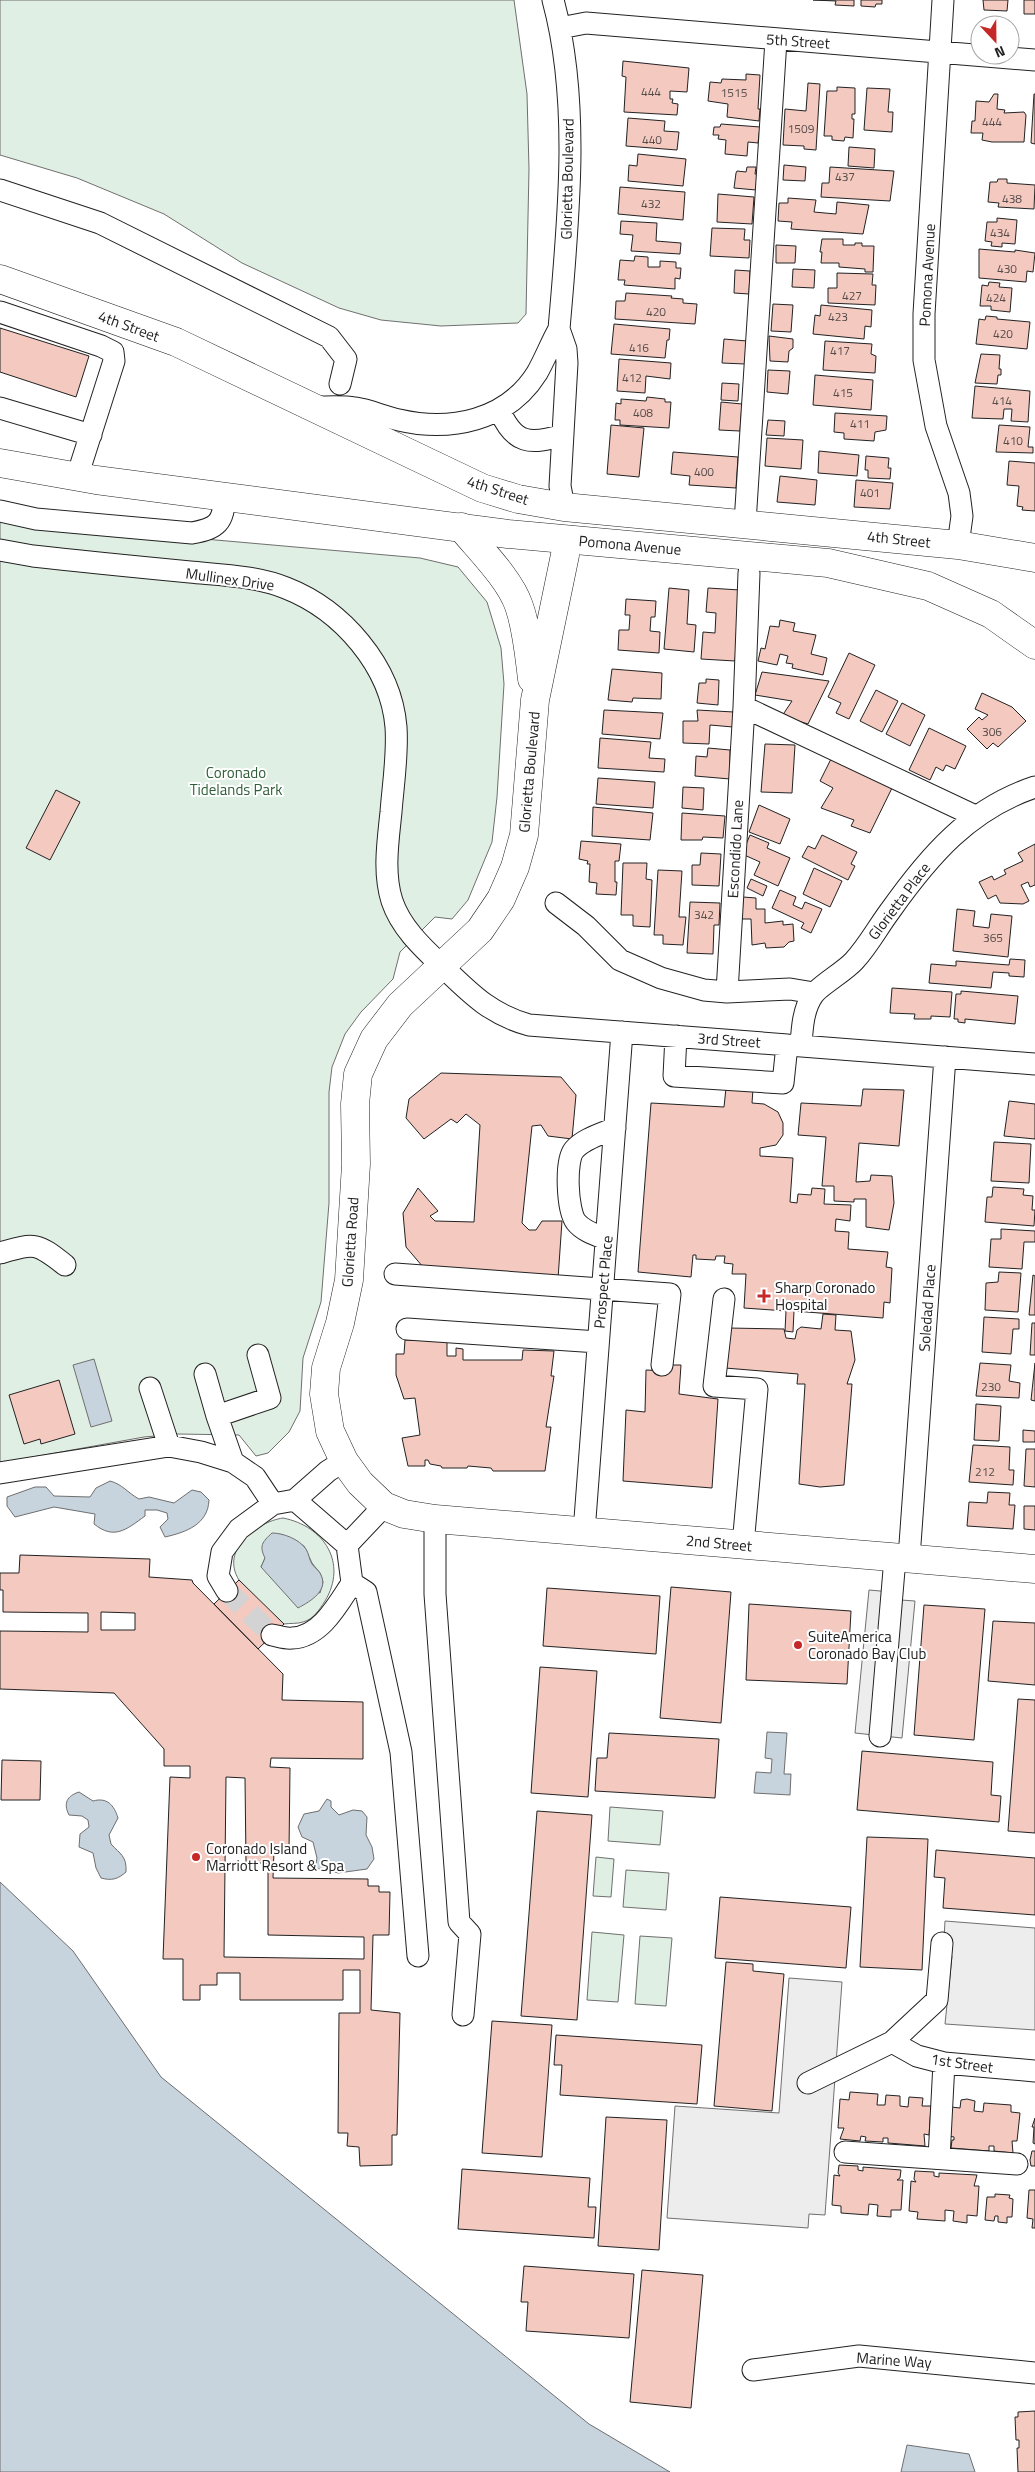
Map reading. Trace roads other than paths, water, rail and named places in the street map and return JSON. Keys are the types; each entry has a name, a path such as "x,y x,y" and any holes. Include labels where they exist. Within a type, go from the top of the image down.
{"main road":[{"name":"4th Street","path":"0,279 176,342 482,488 518,499 564,507 958,545 1035,558"},
{"path":"0,462 77,477 566,540"},
{"name":"Glorietta Boulevard","path":"461,527 494,566 518,604 525,627 535,700"},
{"name":"Glorietta Boulevard","path":"443,967 480,930 501,900 515,867 524,835 535,700 565,555 566,540"},
{"name":"Pomona Avenue","path":"566,540 810,561 892,576 928,586 983,610 1035,645"},
{"name":"Glorietta Road","path":"394,1510 360,1483 344,1461 330,1431 324,1394 326,1368 340,1323 348,1280 356,1164 355,1104 358,1074 374,1039 400,1005 443,967"},
{"name":"2nd Street","path":"394,1510 435,1519 1035,1569"}],"street":[{"name":"Glorietta Boulevard","path":"553,0 560,28 570,157 559,329 566,349 567,363 560,486 564,507"},
{"name":"Pomona Avenue","path":"943,0 924,314 924,360 936,426 959,493 962,516 958,545"},
{"name":"5th Street","path":"560,28 586,24 1035,60"},
{"path":"745,524 776,40"},
{"path":"0,190 100,223 329,337 346,358 340,384"},
{"path":"0,312 101,346 113,352 114,361 77,477"},
{"name":"Glorietta Boulevard","path":"311,406 355,408 400,420 439,426 475,420 500,411 525,388 537,372 559,329"},
{"path":"0,408 91,434"},
{"path":"500,411 506,425 516,436 531,441 563,434"},
{"path":"0,510 36,519 192,534 220,523 224,515 225,496"},
{"name":"Mullinex Drive","path":"0,550 33,556 237,577 284,587 309,598 351,633 383,680 392,706 396,728 387,878 392,900 400,920 424,950 443,967"},
{"name":"Escondido Lane","path":"727,992 744,707 748,573"},
{"path":"744,707 975,816"},
{"name":"Glorietta Place","path":"814,993 837,977 855,960 935,853 975,816 1017,793 1035,787"},
{"path":"556,903 586,926 620,960 661,978 704,990 727,992 790,989 814,993 794,1045 783,1083 674,1076 676,1036"},
{"name":"3rd Street","path":"443,967 487,1008 507,1019 529,1025 1035,1064"},
{"name":"Prospect Place","path":"584,1532 622,1032"},
{"name":"Soledad Place","path":"880,1736 902,1558 945,1057"},
{"path":"606,1239 588,1232 576,1222 568,1207 570,1156 586,1140 614,1128"},
{"path":"0,1253 26,1246 44,1248 65,1265"},
{"path":"395,1274 670,1294 662,1365"},
{"path":"724,1299 714,1386 757,1389 743,1545"},
{"path":"407,1329 598,1342"},
{"path":"218,1416 270,1398 258,1355"},
{"path":"205,1374 233,1462"},
{"path":"150,1388 169,1446"},
{"path":"0,1472 169,1446 233,1462 255,1477 273,1504"},
{"path":"227,1591 218,1576 222,1552 239,1529 273,1504 295,1500 328,1471 344,1461"},
{"path":"272,1635 292,1638 310,1633 326,1621 352,1583 346,1545 295,1500"},
{"path":"346,1545 394,1510"},
{"path":"435,1519 435,1594 449,1806 459,1922 470,1934 464,2015"},
{"path":"352,1583 366,1592 401,1752 418,1956"},
{"path":"808,2083 892,2042 937,2000 942,1943"},
{"name":"1st Street","path":"892,2042 917,2056 944,2063 1035,2071"},
{"path":"939,2158 944,2063"},
{"path":"845,2152 1017,2164"},
{"name":"Marine Way","path":"753,2370 859,2356 1035,2373"}],"tunnel":[{"path":"227,1591 272,1635"}],"place":[{"name":"Sharp Coronado Hospital","path":"764,1296"},
{"name":"SuiteAmerica Coronado Bay Club","path":"798,1645"},
{"name":"Coronado Island Marriott Resort & Spa","path":"196,1857"}],"park label":[{"name":"Coronado Tidelands Park","path":"236,780"}]}
